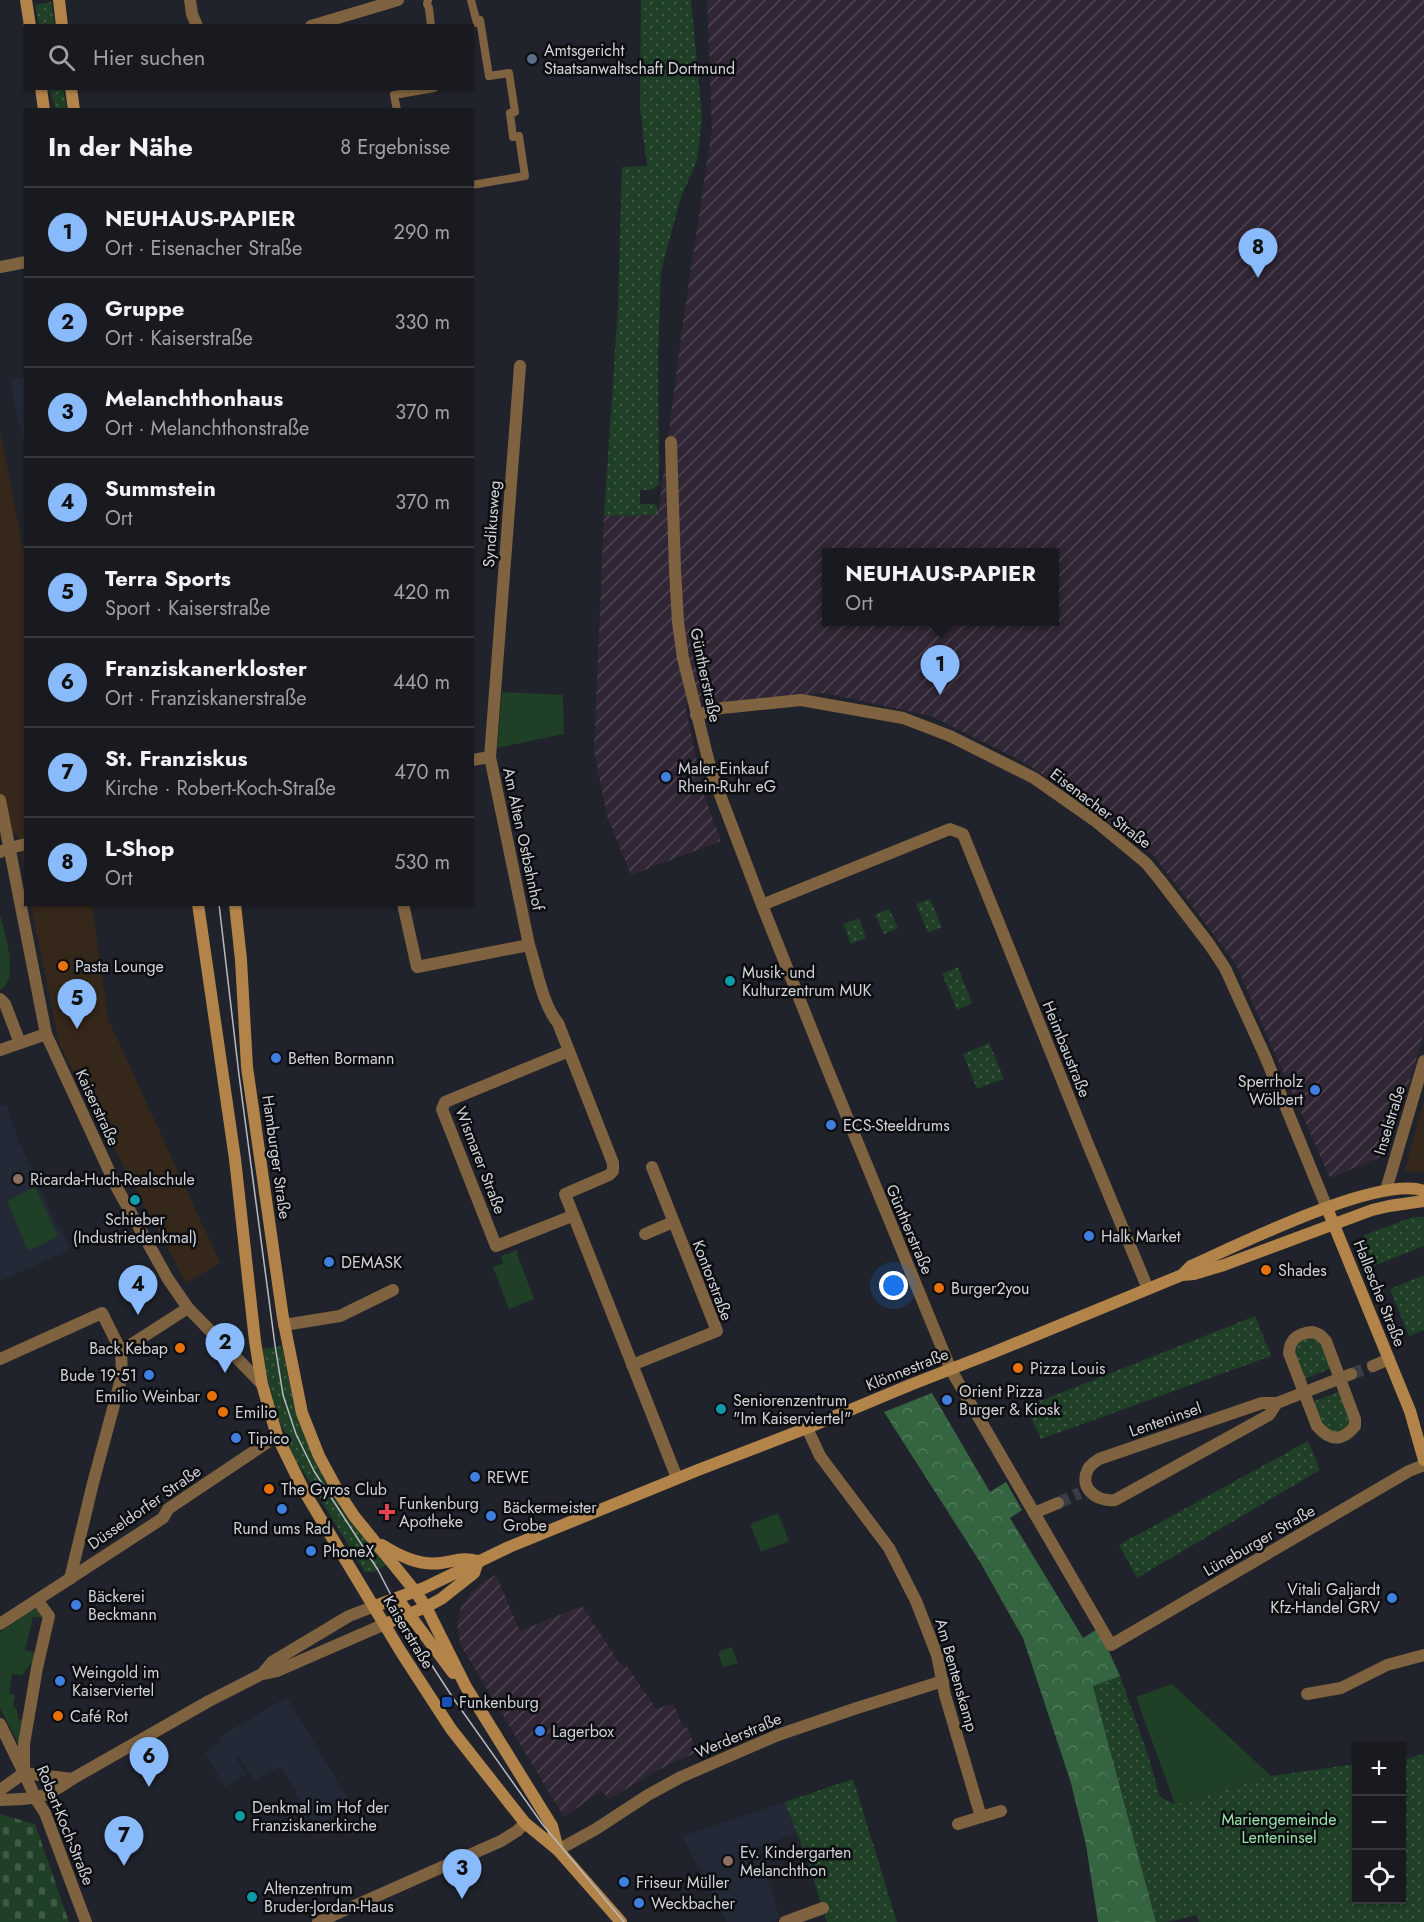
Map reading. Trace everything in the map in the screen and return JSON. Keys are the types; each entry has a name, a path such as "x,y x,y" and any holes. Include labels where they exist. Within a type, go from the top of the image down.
{"main road":[{"path":"26,0 30,24"},
{"path":"59,0 62,24"},
{"path":"40,90 44,108"},
{"path":"71,90 74,108"},
{"path":"198,906 235,1159 255,1341 262,1384"},
{"name":"Hamburger Straße","path":"235,906 241,960 247,1067 284,1325 302,1413"},
{"name":"Klönnestraße","path":"1182,1275 1191,1266 1327,1208 1386,1190 1418,1188 1424,1191"},
{"name":"Klönnestraße","path":"375,1606 415,1591 509,1547 677,1478 807,1428 1182,1275 1194,1274 1224,1265 1333,1223 1389,1206 1424,1202"},
{"name":"Hallesche Straße","path":"1327,1208 1389,1359 1415,1427 1424,1460"},
{"name":"Kaiserstraße","path":"262,1384 267,1407 278,1437 304,1491 451,1729 525,1823 558,1850 621,1922"},
{"name":"Kaiserstraße","path":"302,1413 319,1456 339,1493 426,1607 466,1686 552,1826 558,1850"},
{"path":"373,1540 407,1559 428,1563 443,1563 465,1558 478,1561"},
{"name":"Klönnestraße","path":"385,1624 441,1599 474,1573 478,1561"},
{"path":"397,1598 451,1671 466,1686"}],"street":[{"path":"190,0 196,24"},
{"path":"318,24 398,0"},
{"path":"428,0 432,24"},
{"path":"471,0 477,22 480,20 489,76 509,73 515,112 510,113 513,137 519,136 525,176 474,185"},
{"path":"397,108 394,95 423,90"},
{"path":"0,267 24,262"},
{"name":"Syndikusweg","path":"490,757 520,366"},
{"name":"Güntherstraße","path":"671,441 678,622 683,658 711,771 853,1134 951,1370 1111,1646"},
{"name":"Eisenacher Straße","path":"696,714 722,708 801,700 903,718 950,736 1034,778 1094,820 1146,863 1180,905 1225,968 1265,1056 1327,1208"},
{"name":"Am Alten Ostbahnhof","path":"474,760 490,757 529,945 545,996 569,1052"},
{"name":"Kaiserstraße","path":"0,800 5,850 46,1034 117,1188 168,1279 188,1308 262,1384"},
{"name":"Heimbaustraße","path":"762,905 950,829 963,834 1149,1289"},
{"path":"5,850 24,845"},
{"path":"403,906 417,967 529,945"},
{"path":"0,999 20,1043"},
{"path":"0,1050 46,1034"},
{"path":"569,1052 613,1163 613,1171 609,1175 565,1194 677,1478"},
{"name":"Wismarer Straße","path":"569,1052 445,1102 442,1109 496,1246 573,1216"},
{"name":"Inselstraße","path":"1386,1190 1424,1061"},
{"name":"Kontorstraße","path":"632,1365 717,1331 652,1167"},
{"path":"645,1234 673,1222"},
{"path":"284,1325 340,1316 393,1290"},
{"path":"121,1351 188,1308"},
{"path":"0,1359 102,1313 121,1351 122,1375 70,1579"},
{"path":"1313,1332 1320,1335 1326,1341 1345,1377 1356,1419 1355,1426 1343,1437 1334,1438 1324,1435 1317,1426 1304,1393 1289,1353 1290,1345 1295,1337 1313,1332"},
{"path":"1373,1366 1389,1359"},
{"name":"Lenteninsel","path":"1277,1403 1269,1415 1115,1500 1106,1501 1084,1491 1088,1469 1099,1459 1262,1403 1277,1403 1345,1377"},
{"name":"Am Bentenskamp","path":"807,1428 820,1456 889,1548 925,1620 937,1655 945,1695 981,1817"},
{"name":"Düsseldorfer Straße","path":"0,1624 164,1518 168,1509 278,1437"},
{"name":"Lüneburger Straße","path":"1111,1646 1424,1465"},
{"path":"1034,1513 1058,1503"},
{"name":"Robert-Koch-Straße","path":"37,1600 49,1616 37,1668 24,1744 24,1773 45,1813 86,1922"},
{"path":"262,1674 272,1662 280,1657 349,1616 375,1606"},
{"path":"0,1800 36,1799 55,1791 209,1701 262,1674 277,1671 385,1624"},
{"path":"1307,1694 1341,1688 1387,1665 1424,1655"},
{"name":"Werderstraße","path":"558,1850 681,1777 778,1735 943,1681"},
{"path":"0,1724 24,1773"},
{"path":"0,1790 24,1773 72,1779"},
{"path":"958,1824 1001,1811"},
{"path":"318,1922 339,1918 501,1840 517,1831 525,1823"},
{"path":"785,1922 823,1908"}],"shaded area":[{"path":"707,0 1424,0 1424,1033 1388,1154 1330,1178 1235,963 1155,857 1028,764 931,716 825,693 685,705 704,795 721,841 631,875 607,816 594,751 604,516 658,515 684,315 712,129"},
{"path":"24,376 24,438 22,439 10,381"},
{"path":"0,429 24,554 24,870 17,833 0,839"},
{"path":"31,906 92,906 108,1019 220,1263 186,1283 60,1046"},
{"path":"1424,1100 1424,1172 1405,1171"},
{"name":"Ricarda-Huch-Realschule","path":"0,1105 7,1106 18,1139 54,1219 71,1249 0,1281"},
{"path":"496,1575 520,1631 582,1606 623,1668 627,1666 656,1709 674,1704 683,1728 687,1727 697,1752 656,1771 609,1799 601,1791 564,1817 460,1644 457,1623 461,1608 481,1583"},
{"path":"287,1697 352,1806 315,1826 281,1766 254,1781 239,1756 236,1758 246,1775 225,1787 205,1753 221,1743 218,1738"},
{"name":"Ev. Kindergarten Melanchthon","path":"785,1802 797,1832 757,1848 780,1918 769,1922 727,1922 682,1836"}],"green space":[{"path":"641,0 691,0 702,116 697,161 681,197 661,271 658,358 659,484 652,490 640,490 640,504 655,504 658,515 604,516 618,307 622,167 647,166 640,108"},
{"path":"51,2 55,24 39,24 35,5"},
{"path":"49,90 63,90 67,108 56,108"},
{"path":"502,692 563,695 564,734 497,748"},
{"path":"930,899 942,927 928,933 916,904"},
{"path":"889,909 898,928 884,934 875,915"},
{"path":"0,914 10,966 6,985 0,990"},
{"path":"859,918 866,938 851,944 843,924"},
{"path":"958,967 972,1003 957,1010 942,974"},
{"path":"989,1043 1004,1079 977,1089 963,1054"},
{"path":"33,1188 36,1189 58,1236 31,1250 27,1248 7,1201"},
{"path":"1413,1217 1424,1217 1424,1246 1371,1267 1361,1241 1364,1235"},
{"path":"517,1250 534,1299 509,1309 493,1267 503,1263 501,1256"},
{"path":"1424,1275 1424,1330 1409,1336 1390,1289"},
{"path":"1255,1316 1271,1356 1041,1439 1025,1407"},
{"path":"1313,1337 1319,1340 1331,1368 1305,1379 1301,1376 1294,1348 1298,1341"},
{"path":"282,1346 297,1411 320,1470 343,1510 386,1565 374,1572 365,1572 294,1457 278,1417 262,1349"},
{"path":"1340,1391 1351,1421 1348,1427 1334,1434 1326,1431 1313,1405 1315,1401"},
{"path":"932,1393 990,1492 1006,1482 1022,1510 1010,1518 1083,1638 1096,1630 1107,1647 1120,1676 1093,1686 1156,1922 1098,1922 1086,1845 1071,1783 1023,1638 980,1562 884,1412"},
{"path":"1308,1441 1320,1470 1137,1578 1119,1545"},
{"path":"778,1513 789,1541 761,1552 750,1524"},
{"path":"38,1609 44,1618 33,1617 25,1650 35,1653 34,1660 22,1675 12,1674 9,1693 15,1695 13,1705 17,1710 18,1719 23,1720 19,1745 0,1708 0,1632 32,1610"},
{"path":"732,1647 738,1663 723,1667 718,1652"},
{"name":"Mariengemeinde Lenteninsel","path":"1120,1676 1160,1797 1175,1804 1271,1776 1352,1765 1352,1904 1406,1904 1406,1759 1424,1754 1424,1922 1199,1922 1197,1915 1156,1922 1093,1685"},
{"path":"1172,1684 1271,1776 1175,1804 1136,1697"},
{"path":"853,1779 897,1922 827,1922 808,1862 785,1802"},
{"path":"0,1814 35,1824 69,1922 0,1922"}],"tunnel":[{"path":"1351,1374 1373,1366"},
{"path":"1058,1503 1080,1493"}],"tram line":[{"path":"219,906 275,1345 283,1395 296,1434 314,1471 378,1570 409,1630 453,1698 543,1825 624,1922"}],"place":[{"name":"Amtsgericht Staatsanwaltschaft Dortmund","path":"532,59"},
{"name":"L-Shop","path":"1258,278"},
{"name":"NEUHAUS-PAPIER","path":"940,695"},
{"name":"Maler-Einkauf Rhein-Ruhr eG","path":"666,777"},
{"name":"Pasta Lounge","path":"63,966"},
{"name":"Musik- und Kulturzentrum MUK","path":"730,981"},
{"name":"Terra Sports","path":"77,1029"},
{"name":"Betten Bormann","path":"276,1058"},
{"name":"Sperrholz Wölbert","path":"1315,1090"},
{"name":"ECS-Steeldrums","path":"831,1125"},
{"name":"Ricarda-Huch-Realschule","path":"18,1179"},
{"name":"Schieber (Industriedenkmal)","path":"135,1200"},
{"name":"Halk Market","path":"1089,1236"},
{"name":"DEMASK","path":"329,1262"},
{"name":"Shades","path":"1266,1270"},
{"name":"Burger2you","path":"939,1288"},
{"name":"Summstein","path":"138,1315"},
{"name":"Back Kebap","path":"180,1348"},
{"name":"Pizza Louis","path":"1018,1368"},
{"name":"Gruppe","path":"225,1373"},
{"name":"Bude 19•51","path":"149,1375"},
{"name":"Emilio Weinbar","path":"212,1396"},
{"name":"Orient Pizza Burger & Kiosk","path":"947,1400"},
{"name":"Seniorenzentrum \"Im Kaiserviertel\"","path":"721,1409"},
{"name":"Emilio","path":"223,1412"},
{"name":"Tipico","path":"236,1438"},
{"name":"REWE","path":"475,1477"},
{"name":"The Gyros Club","path":"269,1489"},
{"name":"Rund ums Rad","path":"282,1509"},
{"name":"Funkenburg Apotheke","path":"387,1512"},
{"name":"Bäckermeister Grobe","path":"491,1516"},
{"name":"PhoneX","path":"311,1551"},
{"name":"Vitali Galjardt Kfz-Handel GRV","path":"1392,1598"},
{"name":"Bäckerei Beckmann","path":"76,1605"},
{"name":"Weingold im Kaiserviertel","path":"60,1681"},
{"name":"Funkenburg","path":"447,1702"},
{"name":"Café Rot","path":"58,1716"},
{"name":"Lagerbox","path":"540,1731"},
{"name":"Franziskanerkloster","path":"149,1787"},
{"name":"Denkmal im Hof der Franziskanerkirche","path":"240,1816"},
{"name":"Ev. Kindergarten Melanchthon","path":"728,1861"},
{"name":"St. Franziskus","path":"124,1866"},
{"name":"Friseur Müller","path":"624,1882"},
{"name":"Altenzentrum Bruder-Jordan-Haus","path":"252,1897"},
{"name":"Melanchthonhaus","path":"462,1899"},
{"name":"Weckbacher","path":"639,1903"}]}
